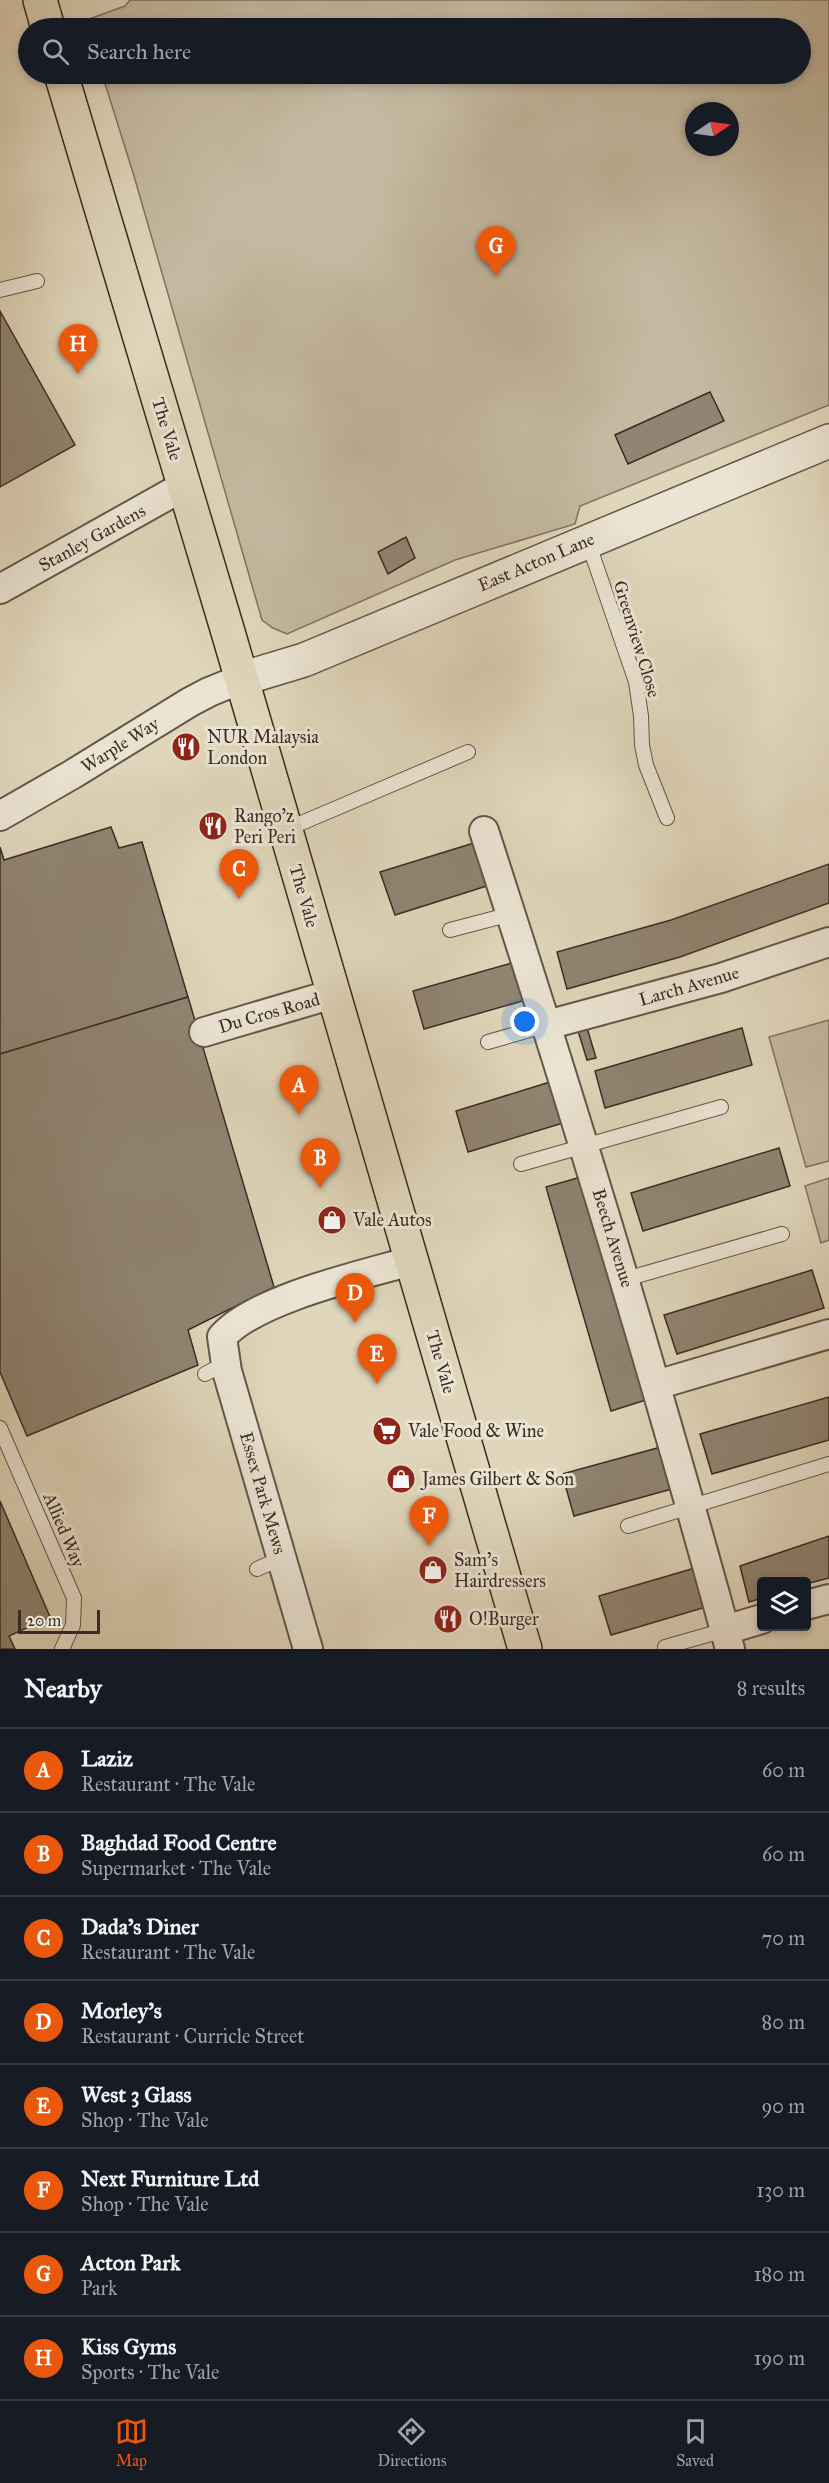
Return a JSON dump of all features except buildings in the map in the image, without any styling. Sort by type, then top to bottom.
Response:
[{"type":"main road","points":[[40,0],[45,18]]},
{"type":"main road","name":"The Vale","points":[[64,84],[525,1649]]},
{"type":"street","name":"East Acton Lane","points":[[241,679],[304,660],[829,441]]},
{"type":"street","name":"Stanley Gardens","points":[[0,589],[184,486]]},
{"type":"street","name":"Warple Way","points":[[0,816],[190,702],[241,679]]},
{"type":"street","name":"Beech Avenue","points":[[484,831],[548,1025],[626,1279],[728,1640]]},
{"type":"street","name":"Larch Avenue","points":[[548,1025],[721,978],[829,942]]},
{"type":"street","name":"Du Cros Road","points":[[204,1032],[333,994]]},
{"type":"street","name":"Essex Park Mews","points":[[308,1649],[270,1564],[217,1358],[232,1325],[260,1310],[301,1294],[411,1261]]},
{"type":"street","points":[[656,1385],[829,1334]]},
{"type":"street","points":[[811,1604],[829,1599]]},
{"type":"street","points":[[728,1640],[757,1622]]},
{"type":"lane","points":[[0,290],[37,281]]},
{"type":"lane","name":"Greenview Close","points":[[587,540],[636,682],[644,755],[667,818]]},
{"type":"lane","points":[[285,830],[468,752]]},
{"type":"lane","points":[[450,930],[511,914]]},
{"type":"lane","points":[[488,1042],[548,1025]]},
{"type":"lane","points":[[521,1164],[721,1107]]},
{"type":"lane","points":[[626,1279],[782,1234]]},
{"type":"lane","name":"Allied Way","points":[[0,1428],[74,1598],[73,1625],[62,1649]]},
{"type":"lane","points":[[628,1526],[829,1464]]},
{"type":"lane","points":[[665,1647],[728,1640]]},
{"type":"shaded area","points":[[130,0],[829,0],[829,405],[580,506],[575,524],[455,560],[287,634],[262,620],[134,176],[105,84],[811,84],[811,18],[92,18],[125,6]]},
{"type":"shaded area","points":[[829,1020],[829,1161],[806,1167],[769,1037]]},
{"type":"shaded area","points":[[829,1178],[829,1240],[821,1243],[805,1186]]},
{"type":"place","name":"Acton Park","points":[[496,276]]},
{"type":"place","name":"Kiss Gyms","points":[[78,374]]},
{"type":"place","name":"NUR Malaysia London","points":[[186,747]]},
{"type":"place","name":"Rango'z Peri Peri","points":[[213,826]]},
{"type":"place","name":"Dada's Diner","points":[[239,899]]},
{"type":"place","name":"Laziz","points":[[299,1115]]},
{"type":"place","name":"Baghdad Food Centre","points":[[320,1188]]},
{"type":"place","name":"Vale Autos","points":[[332,1220]]},
{"type":"place","name":"Morley's","points":[[355,1323]]},
{"type":"place","name":"West 3 Glass","points":[[377,1384]]},
{"type":"place","name":"Vale Food & Wine","points":[[387,1431]]},
{"type":"place","name":"James Gilbert & Son","points":[[401,1479]]},
{"type":"place","name":"Next Furniture Ltd","points":[[429,1546]]},
{"type":"place","name":"Sam's Hairdressers","points":[[433,1570]]},
{"type":"place","name":"O!Burger","points":[[448,1619]]}]
